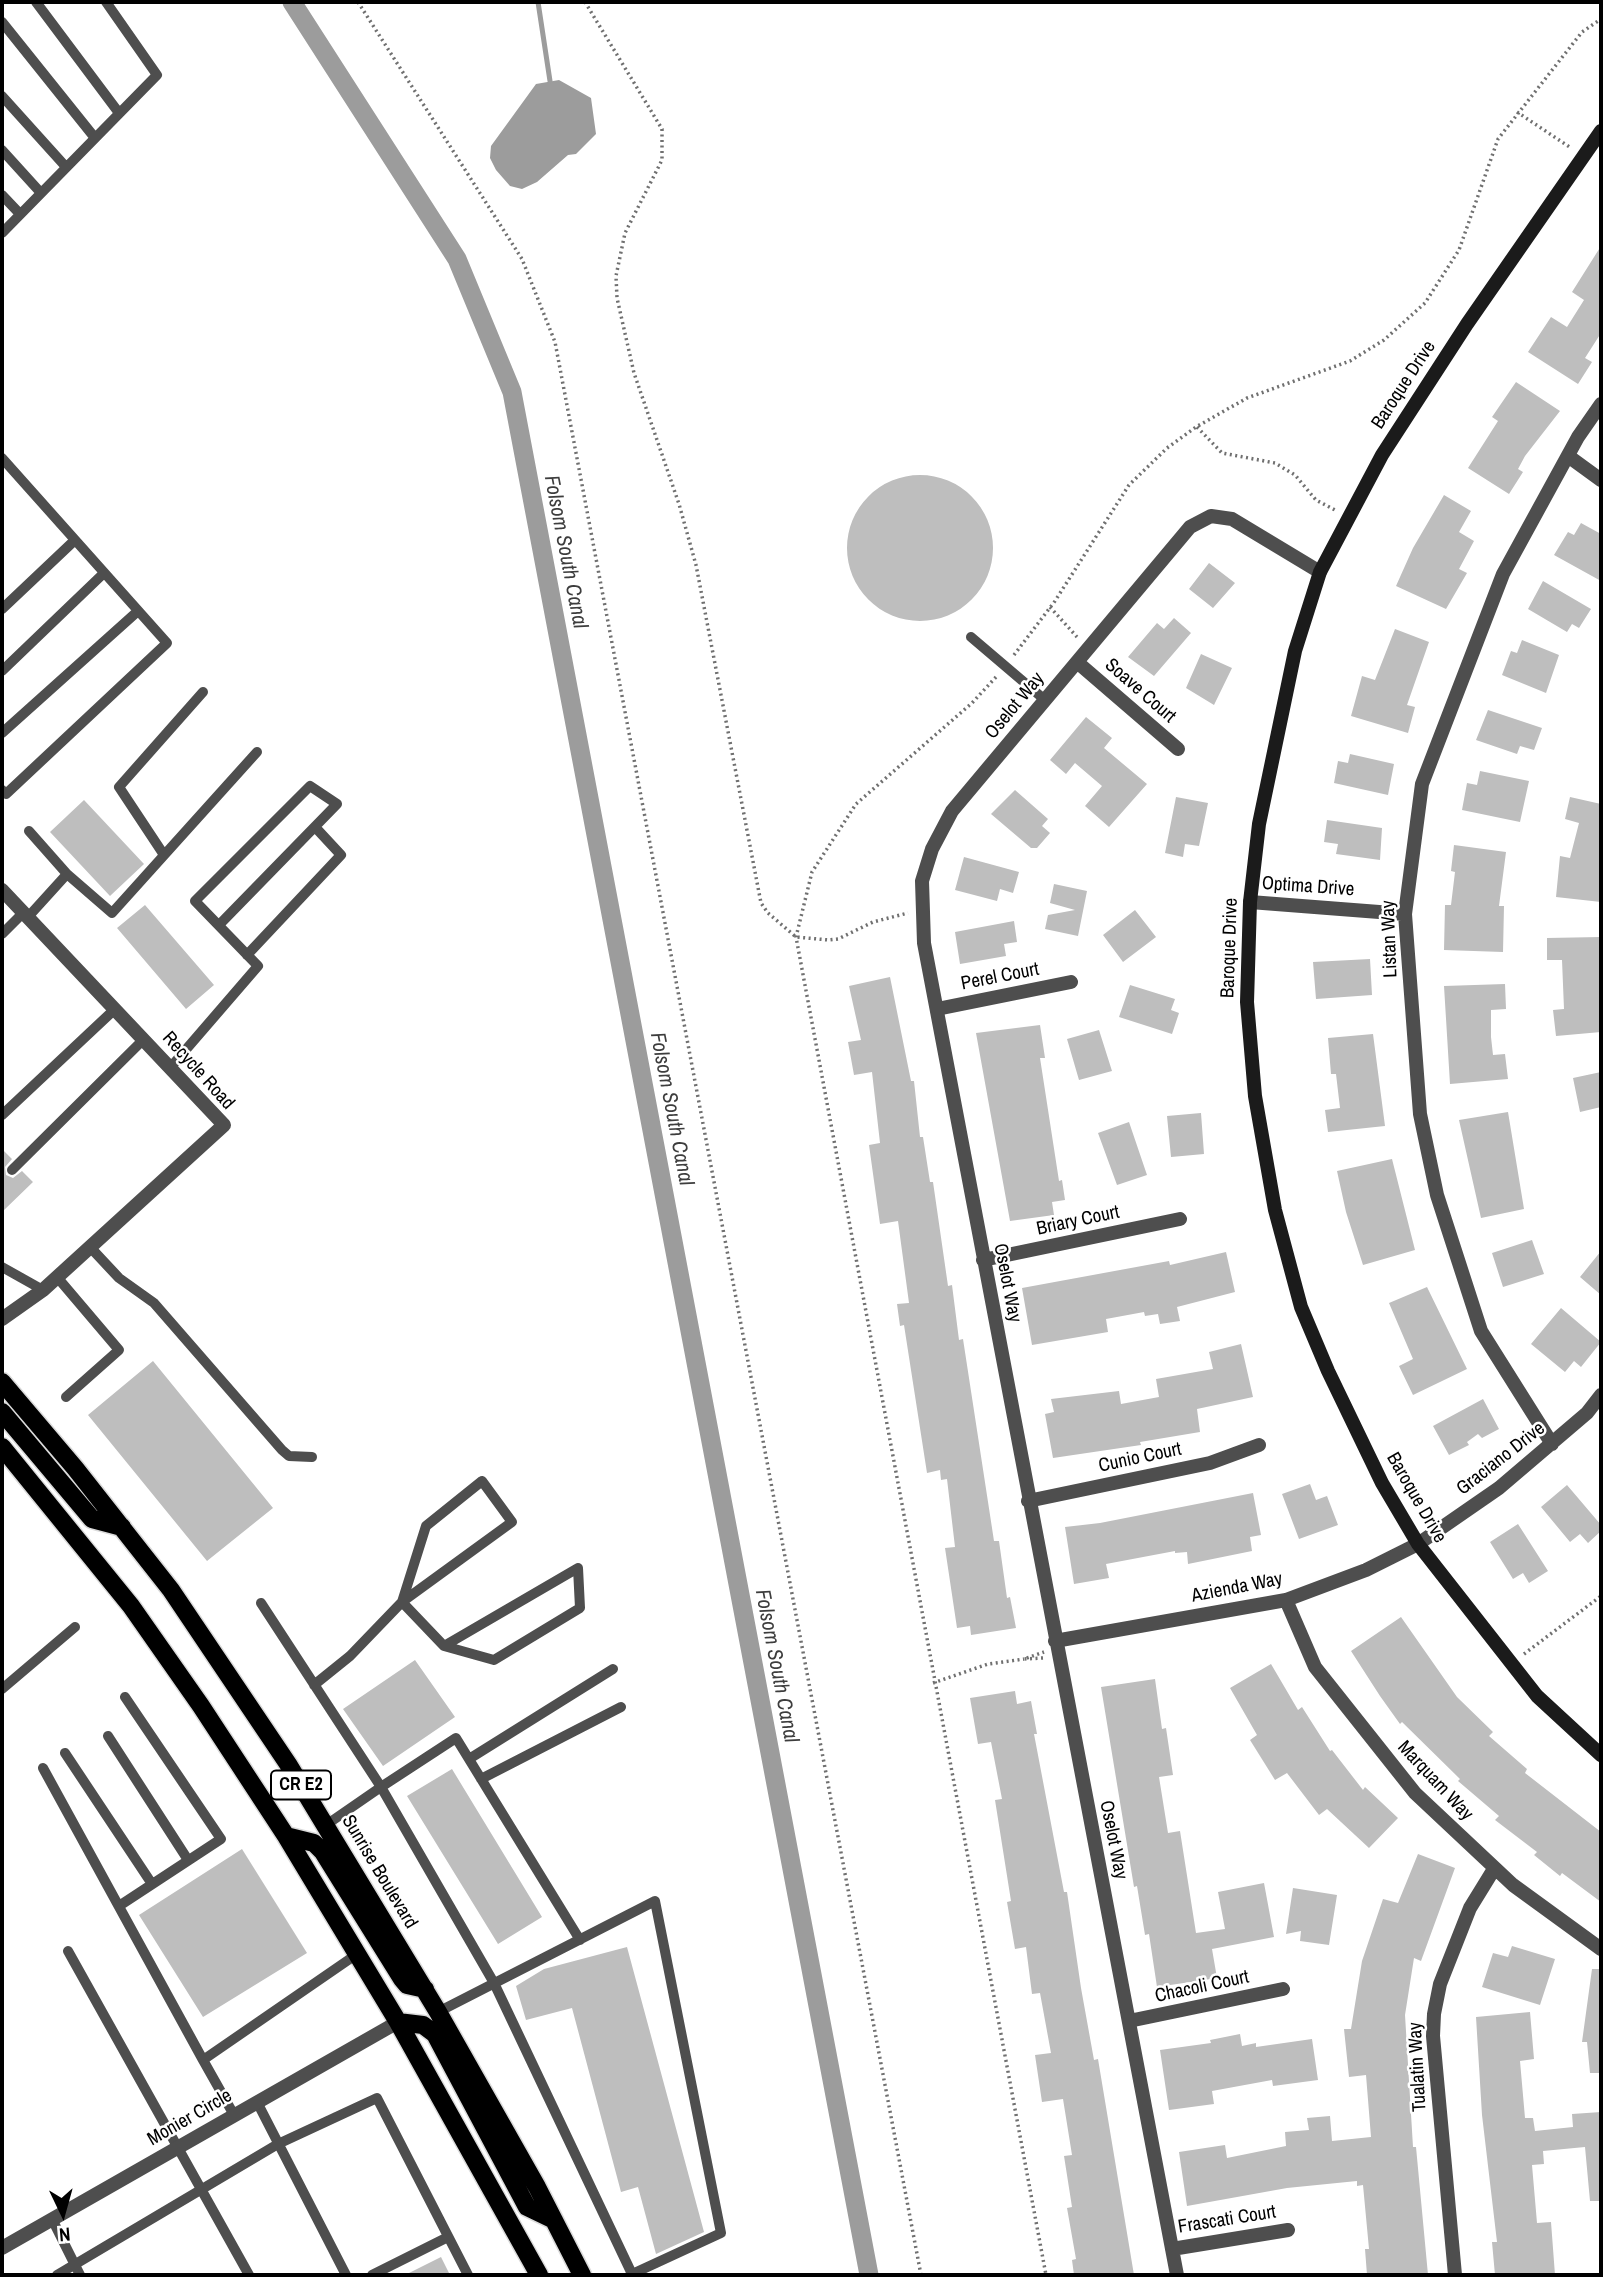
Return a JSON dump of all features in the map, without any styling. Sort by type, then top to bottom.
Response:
[{"type":"main road","name":"Sunrise Boulevard","points":[[2,1382],[171,1590],[326,1825],[425,1989],[582,2275]]},
{"type":"main road","points":[[2,1412],[92,1519],[122,1527]]},
{"type":"main road","name":"CR E2","points":[[2,1447],[131,1606],[201,1706],[286,1836],[398,2022],[539,2275]]},
{"type":"main road","points":[[286,1836],[314,1843],[323,1852],[402,1979],[407,1985],[425,1989]]},
{"type":"main road","points":[[398,2022],[424,2025],[435,2035],[527,2207],[554,2220]]},
{"type":"street","name":"Baroque Drive","points":[[1599,137],[1583,156],[1452,346],[1382,455],[1320,572],[1295,651],[1272,751],[1259,824],[1251,901],[1247,1002],[1255,1097],[1275,1210],[1301,1307],[1382,1483],[1418,1544],[1511,1663],[1538,1696],[1601,1755]]},
{"type":"street","name":"Listan Way","points":[[1552,1444],[1481,1331],[1437,1195],[1420,1114],[1405,914],[1422,784],[1503,574],[1568,456],[1601,404]]},
{"type":"street","points":[[1568,456],[1601,480]]},
{"type":"street","name":"Oselot Way","points":[[1177,2275],[924,943],[922,881],[932,849],[953,811],[1190,527],[1211,516],[1232,519],[1320,572]]},
{"type":"street","name":"Soave Court","points":[[1077,662],[1178,748]]},
{"type":"street","name":"Recycle Road","points":[[2,890],[224,1125],[43,1290],[2,1319]]},
{"type":"street","name":"Optima Drive","points":[[1251,901],[1405,914]]},
{"type":"street","name":"Perel Court","points":[[937,1009],[1071,982]]},
{"type":"street","name":"Briary Court","points":[[983,1260],[1180,1219]]},
{"type":"street","name":"Graciano Drive","points":[[1418,1544],[1499,1488],[1587,1413],[1601,1395]]},
{"type":"street","name":"Cunio Court","points":[[1028,1501],[1210,1463],[1259,1445]]},
{"type":"street","name":"Azienda Way","points":[[1056,1648],[1286,1600],[1325,1587],[1418,1544]]},
{"type":"street","name":"Marquam Way","points":[[1286,1600],[1315,1667],[1415,1793],[1494,1869],[1601,1949]]},
{"type":"street","name":"Tualatin Way","points":[[1455,2275],[1433,2036],[1434,2014],[1440,1984],[1470,1908],[1494,1869]]},
{"type":"street","name":"Chacoli Court","points":[[1129,2021],[1283,1989]]},
{"type":"street","name":"Monier Circle","points":[[2,2248],[398,2022]]},
{"type":"street","name":"Frascati Court","points":[[1172,2249],[1288,2230]]},
{"type":"lane","points":[[36,2],[120,113]]},
{"type":"lane","points":[[2,233],[157,75],[106,2]]},
{"type":"lane","points":[[2,22],[95,138]]},
{"type":"lane","points":[[2,96],[66,167]]},
{"type":"lane","points":[[2,150],[41,193]]},
{"type":"lane","points":[[2,195],[20,214]]},
{"type":"lane","points":[[2,790],[5,794],[167,643],[4,466]]},
{"type":"lane","points":[[2,609],[75,540]]},
{"type":"lane","points":[[2,671],[104,573]]},
{"type":"lane","points":[[2,733],[138,611]]},
{"type":"lane","points":[[971,638],[1045,700]]},
{"type":"lane","points":[[164,855],[119,788],[203,692]]},
{"type":"lane","points":[[29,831],[67,874],[112,913],[257,752]]},
{"type":"lane","points":[[170,1068],[258,966],[195,901],[310,786],[337,804],[219,925]]},
{"type":"lane","points":[[247,955],[341,855],[315,827]]},
{"type":"lane","points":[[2,934],[67,874]]},
{"type":"lane","points":[[2,1115],[115,1009]]},
{"type":"lane","points":[[12,1170],[143,1040]]},
{"type":"lane","points":[[90,1247],[119,1278],[155,1303],[282,1450],[289,1455],[312,1457]]},
{"type":"lane","points":[[2,1267],[43,1290]]},
{"type":"lane","points":[[57,1277],[119,1350],[66,1397]]},
{"type":"lane","points":[[314,1685],[350,1656],[402,1602],[512,1522],[482,1481],[426,1526],[402,1602]]},
{"type":"lane","points":[[402,1602],[444,1646],[494,1660],[580,1608],[578,1568],[444,1646]]},
{"type":"lane","points":[[261,1603],[381,1787],[494,1983],[631,2275],[721,2233],[655,1901],[580,1940],[494,1983],[438,2012]]},
{"type":"lane","points":[[2,1689],[75,1627]]},
{"type":"lane","points":[[469,1759],[613,1669]]},
{"type":"lane","points":[[118,1906],[221,1839],[125,1698]]},
{"type":"lane","points":[[481,1779],[621,1707]]},
{"type":"lane","points":[[108,1736],[188,1860]]},
{"type":"lane","points":[[326,1825],[456,1738],[580,1940]]},
{"type":"lane","points":[[65,1753],[152,1884]]},
{"type":"lane","points":[[43,1768],[234,2115]]},
{"type":"lane","points":[[68,1951],[249,2275]]},
{"type":"lane","points":[[203,2060],[357,1954]]},
{"type":"lane","points":[[57,2275],[78,2270],[199,2189],[278,2144],[377,2098],[468,2275]]},
{"type":"lane","points":[[257,2102],[346,2275]]},
{"type":"lane","points":[[52,2219],[78,2270]]},
{"type":"lane","points":[[372,2275],[448,2237]]},
{"type":"path","points":[[358,2],[522,259],[555,342],[572,418],[921,2275]]},
{"type":"path","points":[[585,2],[662,129],[662,160],[625,233],[619,257],[616,276],[619,312],[634,373],[679,504],[696,565],[750,859],[761,902],[768,913],[796,937],[838,939],[873,922],[922,909]]},
{"type":"path","points":[[1046,2275],[933,1683],[796,937],[812,872],[856,804],[972,703],[1006,667],[1050,607],[1129,485],[1196,427],[1247,398],[1350,361],[1384,341],[1425,303],[1460,250],[1498,139],[1582,32],[1601,19]]},
{"type":"path","points":[[1517,112],[1583,156]]},
{"type":"path","points":[[1196,427],[1223,453],[1275,463],[1295,475],[1316,500],[1349,518]]},
{"type":"path","points":[[1050,607],[1088,648]]},
{"type":"path","points":[[1511,1663],[1601,1596]]},
{"type":"path","points":[[933,1683],[988,1664],[1031,1660],[1056,1648]]},
{"type":"shaded area","points":[[559,80],[591,98],[596,134],[576,154],[568,155],[537,182],[522,189],[510,186],[490,158],[491,146],[536,84]]},
{"type":"building","points":[[1601,246],[1601,333],[1585,358],[1592,362],[1578,384],[1528,352],[1551,317],[1567,327],[1584,300],[1572,292]]},
{"type":"building","points":[[1516,382],[1560,411],[1525,456],[1518,469],[1523,472],[1509,494],[1468,468],[1498,421],[1492,417]]},
{"type":"building","points":[[920,475],[948,480],[972,496],[988,520],[993,548],[988,576],[972,600],[948,616],[920,621],[892,616],[868,600],[852,576],[847,548],[852,520],[868,496],[892,480]]},
{"type":"building","points":[[1444,495],[1471,511],[1459,532],[1474,541],[1459,569],[1467,573],[1446,609],[1396,586],[1413,548]]},
{"type":"building","points":[[1581,523],[1601,534],[1601,581],[1554,555],[1568,532],[1574,535]]},
{"type":"building","points":[[1209,563],[1235,583],[1213,608],[1189,589]]},
{"type":"building","points":[[1543,581],[1591,609],[1579,628],[1572,624],[1567,632],[1528,609]]},
{"type":"building","points":[[1174,618],[1191,633],[1154,676],[1128,657],[1157,623],[1164,629]]},
{"type":"building","points":[[1395,629],[1429,642],[1407,705],[1415,707],[1408,733],[1351,716],[1362,676],[1375,680]]},
{"type":"building","points":[[1522,640],[1559,655],[1546,693],[1502,675],[1511,651],[1517,653]]},
{"type":"building","points":[[1201,654],[1232,668],[1214,705],[1186,688]]},
{"type":"building","points":[[1488,710],[1542,728],[1534,750],[1520,746],[1517,754],[1476,740]]},
{"type":"building","points":[[1086,717],[1112,738],[1104,748],[1147,784],[1109,827],[1085,806],[1102,786],[1075,763],[1066,774],[1050,760]]},
{"type":"building","points":[[1350,754],[1394,764],[1388,795],[1334,783],[1338,761],[1348,763]]},
{"type":"building","points":[[1480,771],[1529,781],[1520,822],[1462,810],[1467,783],[1477,785]]},
{"type":"building","points":[[1015,790],[1048,819],[1042,826],[1050,833],[1037,848],[1031,848],[991,814]]},
{"type":"building","points":[[1176,797],[1208,803],[1199,846],[1185,844],[1183,857],[1165,853]]},
{"type":"building","points":[[1570,797],[1601,804],[1601,902],[1556,897],[1560,856],[1570,858],[1579,823],[1565,819]]},
{"type":"building","points":[[84,800],[144,864],[110,896],[50,832]]},
{"type":"building","points":[[1327,820],[1382,828],[1380,860],[1336,854],[1338,844],[1324,842]]},
{"type":"building","points":[[1454,845],[1506,852],[1499,906],[1504,906],[1503,952],[1444,950],[1445,905],[1451,905],[1455,872],[1451,871]]},
{"type":"building","points":[[964,857],[1019,872],[1013,893],[1000,889],[997,901],[955,890]]},
{"type":"building","points":[[1054,884],[1087,891],[1078,936],[1045,929],[1048,915],[1075,910],[1050,903]]},
{"type":"building","points":[[145,905],[214,985],[186,1009],[117,928]]},
{"type":"building","points":[[1135,910],[1156,937],[1123,962],[1103,935]]},
{"type":"building","points":[[1014,921],[1017,942],[1004,944],[1006,956],[960,964],[955,932]]},
{"type":"building","points":[[1601,937],[1601,1032],[1556,1036],[1553,1010],[1564,1009],[1562,960],[1547,960],[1547,938]]},
{"type":"building","points":[[1370,959],[1372,995],[1316,999],[1313,962]]},
{"type":"building","points":[[890,977],[911,1081],[914,1081],[920,1137],[923,1137],[930,1182],[933,1182],[948,1286],[952,1285],[959,1340],[963,1339],[994,1541],[999,1541],[1007,1598],[1010,1597],[1016,1628],[971,1635],[970,1626],[957,1628],[945,1548],[955,1547],[947,1479],[941,1480],[940,1470],[927,1473],[904,1325],[900,1326],[897,1304],[909,1303],[898,1221],[880,1224],[869,1145],[880,1143],[872,1072],[854,1075],[848,1042],[861,1040],[849,986]]},
{"type":"building","points":[[1505,984],[1506,1009],[1491,1010],[1491,1037],[1493,1055],[1505,1054],[1508,1079],[1450,1084],[1444,986]]},
{"type":"building","points":[[1130,985],[1175,999],[1171,1010],[1179,1013],[1172,1034],[1119,1017]]},
{"type":"building","points":[[1040,1025],[1045,1058],[1040,1058],[1059,1181],[1062,1180],[1065,1200],[1052,1202],[1054,1215],[1010,1221],[976,1033]]},
{"type":"building","points":[[1099,1030],[1112,1071],[1079,1080],[1067,1039]]},
{"type":"building","points":[[1373,1034],[1385,1126],[1328,1132],[1325,1110],[1340,1108],[1336,1074],[1331,1074],[1328,1038]]},
{"type":"building","points":[[1601,1072],[1601,1107],[1580,1112],[1573,1078]]},
{"type":"building","points":[[1508,1112],[1524,1209],[1481,1218],[1459,1120]]},
{"type":"building","points":[[1201,1113],[1204,1154],[1171,1157],[1167,1116]]},
{"type":"building","points":[[1129,1122],[1147,1175],[1117,1185],[1098,1133]]},
{"type":"building","points":[[2,1149],[12,1159],[5,1167],[6,1175],[13,1178],[22,1171],[33,1182],[2,1212]]},
{"type":"building","points":[[1392,1159],[1415,1250],[1363,1265],[1346,1212],[1337,1171]]},
{"type":"building","points":[[1532,1240],[1544,1274],[1503,1287],[1492,1253]]},
{"type":"building","points":[[1601,1251],[1601,1295],[1580,1277]]},
{"type":"building","points":[[1226,1252],[1235,1292],[1177,1307],[1180,1321],[1160,1324],[1158,1314],[1145,1316],[1144,1312],[1106,1319],[1108,1332],[1032,1345],[1022,1288],[1169,1261],[1170,1265]]},
{"type":"building","points":[[1427,1287],[1467,1369],[1413,1395],[1399,1366],[1413,1359],[1389,1303]]},
{"type":"building","points":[[1561,1308],[1601,1342],[1581,1367],[1574,1361],[1565,1372],[1531,1344]]},
{"type":"building","points":[[1241,1344],[1253,1397],[1197,1409],[1200,1432],[1140,1442],[1141,1445],[1053,1458],[1045,1414],[1054,1412],[1051,1399],[1119,1391],[1121,1404],[1159,1397],[1156,1379],[1213,1369],[1209,1352]]},
{"type":"building","points":[[153,1361],[273,1508],[207,1561],[88,1415]]},
{"type":"building","points":[[1483,1399],[1499,1429],[1482,1438],[1478,1434],[1467,1442],[1469,1445],[1449,1455],[1433,1426]]},
{"type":"building","points":[[1310,1484],[1316,1500],[1327,1496],[1338,1525],[1299,1539],[1282,1494]]},
{"type":"building","points":[[1567,1485],[1601,1525],[1601,1531],[1588,1543],[1580,1534],[1570,1542],[1541,1507]]},
{"type":"building","points":[[1253,1493],[1261,1535],[1250,1537],[1252,1551],[1188,1564],[1187,1552],[1175,1551],[1106,1564],[1109,1578],[1074,1584],[1065,1527],[1100,1523]]},
{"type":"building","points":[[1518,1524],[1548,1571],[1529,1583],[1523,1573],[1513,1579],[1490,1542]]},
{"type":"building","points":[[1401,1617],[1457,1697],[1493,1732],[1489,1736],[1527,1769],[1525,1773],[1601,1832],[1601,1902],[1562,1873],[1560,1876],[1534,1855],[1537,1852],[1495,1820],[1499,1816],[1458,1781],[1460,1779],[1402,1722],[1400,1724],[1380,1696],[1351,1651]]},
{"type":"building","points":[[415,1660],[455,1717],[383,1766],[343,1709]]},
{"type":"building","points":[[1271,1664],[1298,1710],[1302,1707],[1330,1751],[1332,1750],[1363,1790],[1365,1787],[1398,1818],[1369,1848],[1327,1809],[1319,1815],[1287,1773],[1275,1780],[1250,1740],[1257,1735],[1230,1688]]},
{"type":"building","points":[[1155,1679],[1162,1729],[1166,1728],[1173,1775],[1159,1777],[1168,1833],[1180,1831],[1196,1933],[1225,1929],[1218,1892],[1264,1883],[1274,1937],[1212,1949],[1217,1978],[1157,1987],[1149,1934],[1145,1935],[1137,1886],[1134,1887],[1101,1687]]},
{"type":"building","points":[[1015,1691],[1017,1704],[1031,1701],[1037,1734],[1034,1734],[1064,1892],[1067,1892],[1094,2060],[1098,2059],[1134,2275],[1074,2275],[1072,2260],[1076,2259],[1067,2208],[1072,2207],[1064,2156],[1072,2155],[1063,2099],[1042,2102],[1035,2055],[1051,2053],[1040,1993],[1032,1994],[1026,1947],[1015,1949],[1007,1902],[1011,1901],[995,1800],[1002,1799],[991,1742],[978,1744],[970,1698]]},
{"type":"building","points":[[452,1769],[542,1917],[498,1944],[407,1796]]},
{"type":"building","points":[[242,1849],[307,1953],[203,2017],[139,1915]]},
{"type":"building","points":[[1418,1854],[1455,1868],[1421,1961],[1414,1958],[1405,2015],[1413,2147],[1416,2147],[1428,2275],[1367,2275],[1365,2249],[1369,2249],[1363,2185],[1357,2186],[1357,2181],[1287,2188],[1187,2206],[1179,2152],[1225,2145],[1227,2158],[1286,2146],[1285,2132],[1309,2130],[1307,2118],[1330,2116],[1332,2141],[1371,2137],[1366,2075],[1349,2077],[1344,2029],[1351,2029],[1362,1961],[1383,1899],[1398,1903]]},
{"type":"building","points":[[1293,1888],[1337,1895],[1329,1945],[1300,1941],[1301,1931],[1286,1934]]},
{"type":"building","points":[[1512,1946],[1555,1959],[1540,2005],[1482,1987],[1493,1953],[1508,1957]]},
{"type":"building","points":[[627,1947],[704,2232],[656,2254],[638,2187],[621,2192],[572,2008],[526,2020],[516,1986],[544,1969]]},
{"type":"building","points":[[1592,1969],[1601,1969],[1601,2073],[1590,2073],[1587,2042],[1582,2042]]},
{"type":"building","points":[[1530,2012],[1534,2059],[1520,2061],[1525,2118],[1533,2118],[1535,2131],[1573,2127],[1572,2114],[1601,2112],[1601,2201],[1590,2201],[1585,2147],[1543,2151],[1544,2164],[1532,2165],[1537,2223],[1551,2222],[1555,2275],[1495,2275],[1492,2242],[1497,2242],[1482,2115],[1476,2017]]},
{"type":"building","points":[[1240,2034],[1242,2046],[1256,2043],[1256,2047],[1312,2039],[1318,2080],[1273,2086],[1272,2080],[1212,2091],[1214,2104],[1169,2110],[1160,2050],[1211,2043],[1210,2040]]},
{"type":"building","points":[[441,2257],[450,2275],[405,2275]]},
{"type":"waterway","name":"Folsom South Canal","points":[[292,2],[457,259],[512,392],[869,2275]]},
{"type":"waterway","points":[[538,2],[550,81]]}]
